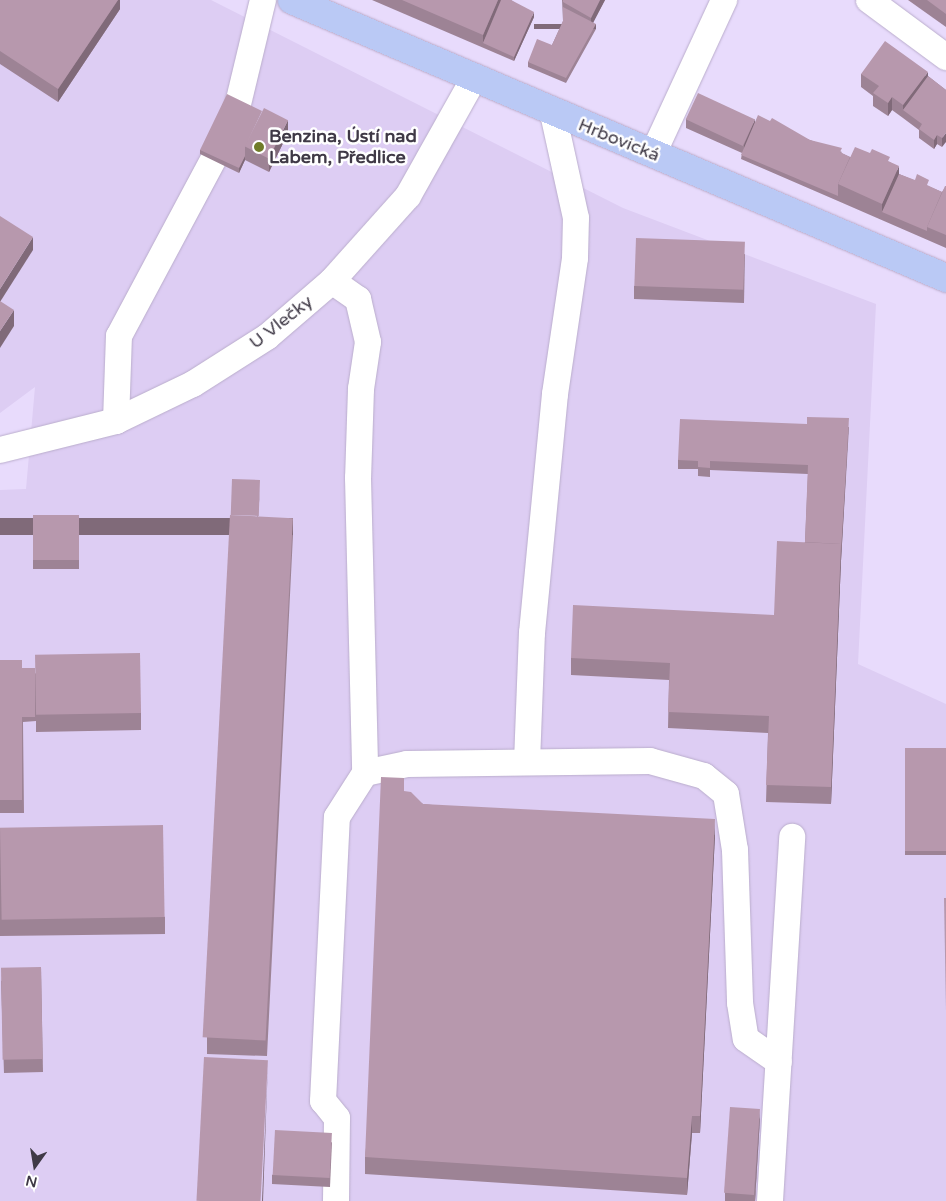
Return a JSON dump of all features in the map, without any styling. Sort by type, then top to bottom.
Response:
[{"type":"main road","name":"Hrbovická","points":[[292,0],[473,80],[946,278]]},
{"type":"street","points":[[238,104],[263,0]]},
{"type":"street","points":[[653,154],[724,0]]},
{"type":"street","points":[[869,0],[946,57]]},
{"type":"street","name":"U Vlečky","points":[[0,450],[116,421],[193,384],[267,337],[332,281],[408,196],[473,80]]},
{"type":"street","points":[[527,762],[534,614],[555,394],[575,258],[576,218],[553,113]]},
{"type":"street","points":[[116,421],[119,336],[213,160]]},
{"type":"street","points":[[332,281],[358,299],[368,342],[360,389],[358,478],[365,774],[337,817],[324,1101],[338,1118],[336,1201]]},
{"type":"street","points":[[365,774],[407,764],[650,761],[704,776],[726,794],[735,850],[740,1003],[746,1039],[779,1062]]},
{"type":"street","points":[[770,1201],[792,838]]},
{"type":"shaded area","points":[[0,0],[211,0],[623,208],[876,304],[858,664],[946,704],[946,1201],[0,1201],[0,490],[26,489],[35,387],[0,413]]},
{"type":"building","points":[[0,0],[118,0],[58,89],[0,51]]},
{"type":"building","points":[[402,0],[498,0],[483,35]]},
{"type":"building","points":[[501,0],[511,0],[534,12],[514,57],[483,43]]},
{"type":"building","points":[[563,0],[600,0],[591,18],[563,2]]},
{"type":"building","points":[[927,0],[946,0],[946,14]]},
{"type":"building","points":[[563,7],[596,24],[566,78],[528,62],[537,39],[552,45],[563,21]]},
{"type":"building","points":[[885,41],[928,72],[903,105],[892,97],[888,103],[873,93],[879,86],[861,74]]},
{"type":"building","points":[[928,76],[946,90],[946,133],[942,138],[937,135],[934,140],[919,129],[922,124],[903,110]]},
{"type":"building","points":[[698,93],[755,120],[743,146],[686,119]]},
{"type":"building","points":[[227,94],[262,111],[245,147],[245,156],[239,168],[200,150]]},
{"type":"building","points":[[264,108],[288,120],[269,159],[244,146]]},
{"type":"building","points":[[758,115],[770,121],[772,118],[810,140],[842,148],[840,152],[850,157],[838,184],[838,196],[741,155]]},
{"type":"building","points":[[855,147],[870,153],[872,149],[890,157],[888,161],[899,166],[882,204],[838,184]]},
{"type":"building","points":[[899,174],[915,180],[917,174],[929,180],[927,185],[942,192],[927,231],[882,212]]},
{"type":"building","points":[[946,186],[946,235],[927,227]]},
{"type":"building","points":[[0,216],[33,237],[0,289]]},
{"type":"building","points":[[636,238],[745,242],[743,290],[634,286]]},
{"type":"building","points":[[0,301],[14,310],[0,331]]},
{"type":"building","points":[[807,417],[849,418],[841,552],[841,544],[805,542],[808,465],[710,461],[710,468],[698,467],[698,461],[678,460],[680,419],[807,424]]},
{"type":"building","points":[[232,479],[260,480],[259,516],[231,515]]},
{"type":"building","points":[[33,515],[79,515],[79,560],[33,560]]},
{"type":"building","points":[[230,515],[293,518],[266,1041],[203,1037]]},
{"type":"building","points":[[777,541],[841,544],[831,787],[766,785],[769,716],[668,712],[670,663],[571,658],[573,605],[774,615]]},
{"type":"building","points":[[140,653],[141,713],[36,715],[35,655]]},
{"type":"building","points":[[0,660],[22,660],[22,800],[0,800]]},
{"type":"building","points":[[22,668],[35,668],[35,717],[22,717]]},
{"type":"building","points":[[905,748],[946,748],[946,851],[905,851]]},
{"type":"building","points":[[381,777],[404,778],[404,791],[411,792],[423,804],[715,819],[700,1116],[692,1116],[687,1178],[365,1157]]},
{"type":"building","points":[[163,825],[165,917],[2,920],[0,828]]},
{"type":"building","points":[[944,898],[946,898],[946,1011]]},
{"type":"building","points":[[41,967],[43,1059],[3,1060],[1,968]]},
{"type":"building","points":[[204,1057],[268,1060],[261,1201],[196,1201]]},
{"type":"building","points":[[730,1107],[760,1109],[754,1195],[724,1193]]},
{"type":"building","points":[[275,1130],[332,1133],[330,1178],[273,1175]]},
{"type":"place","name":"Benzina, Ústí nad Labem, Předlice","points":[[259,147]]}]
